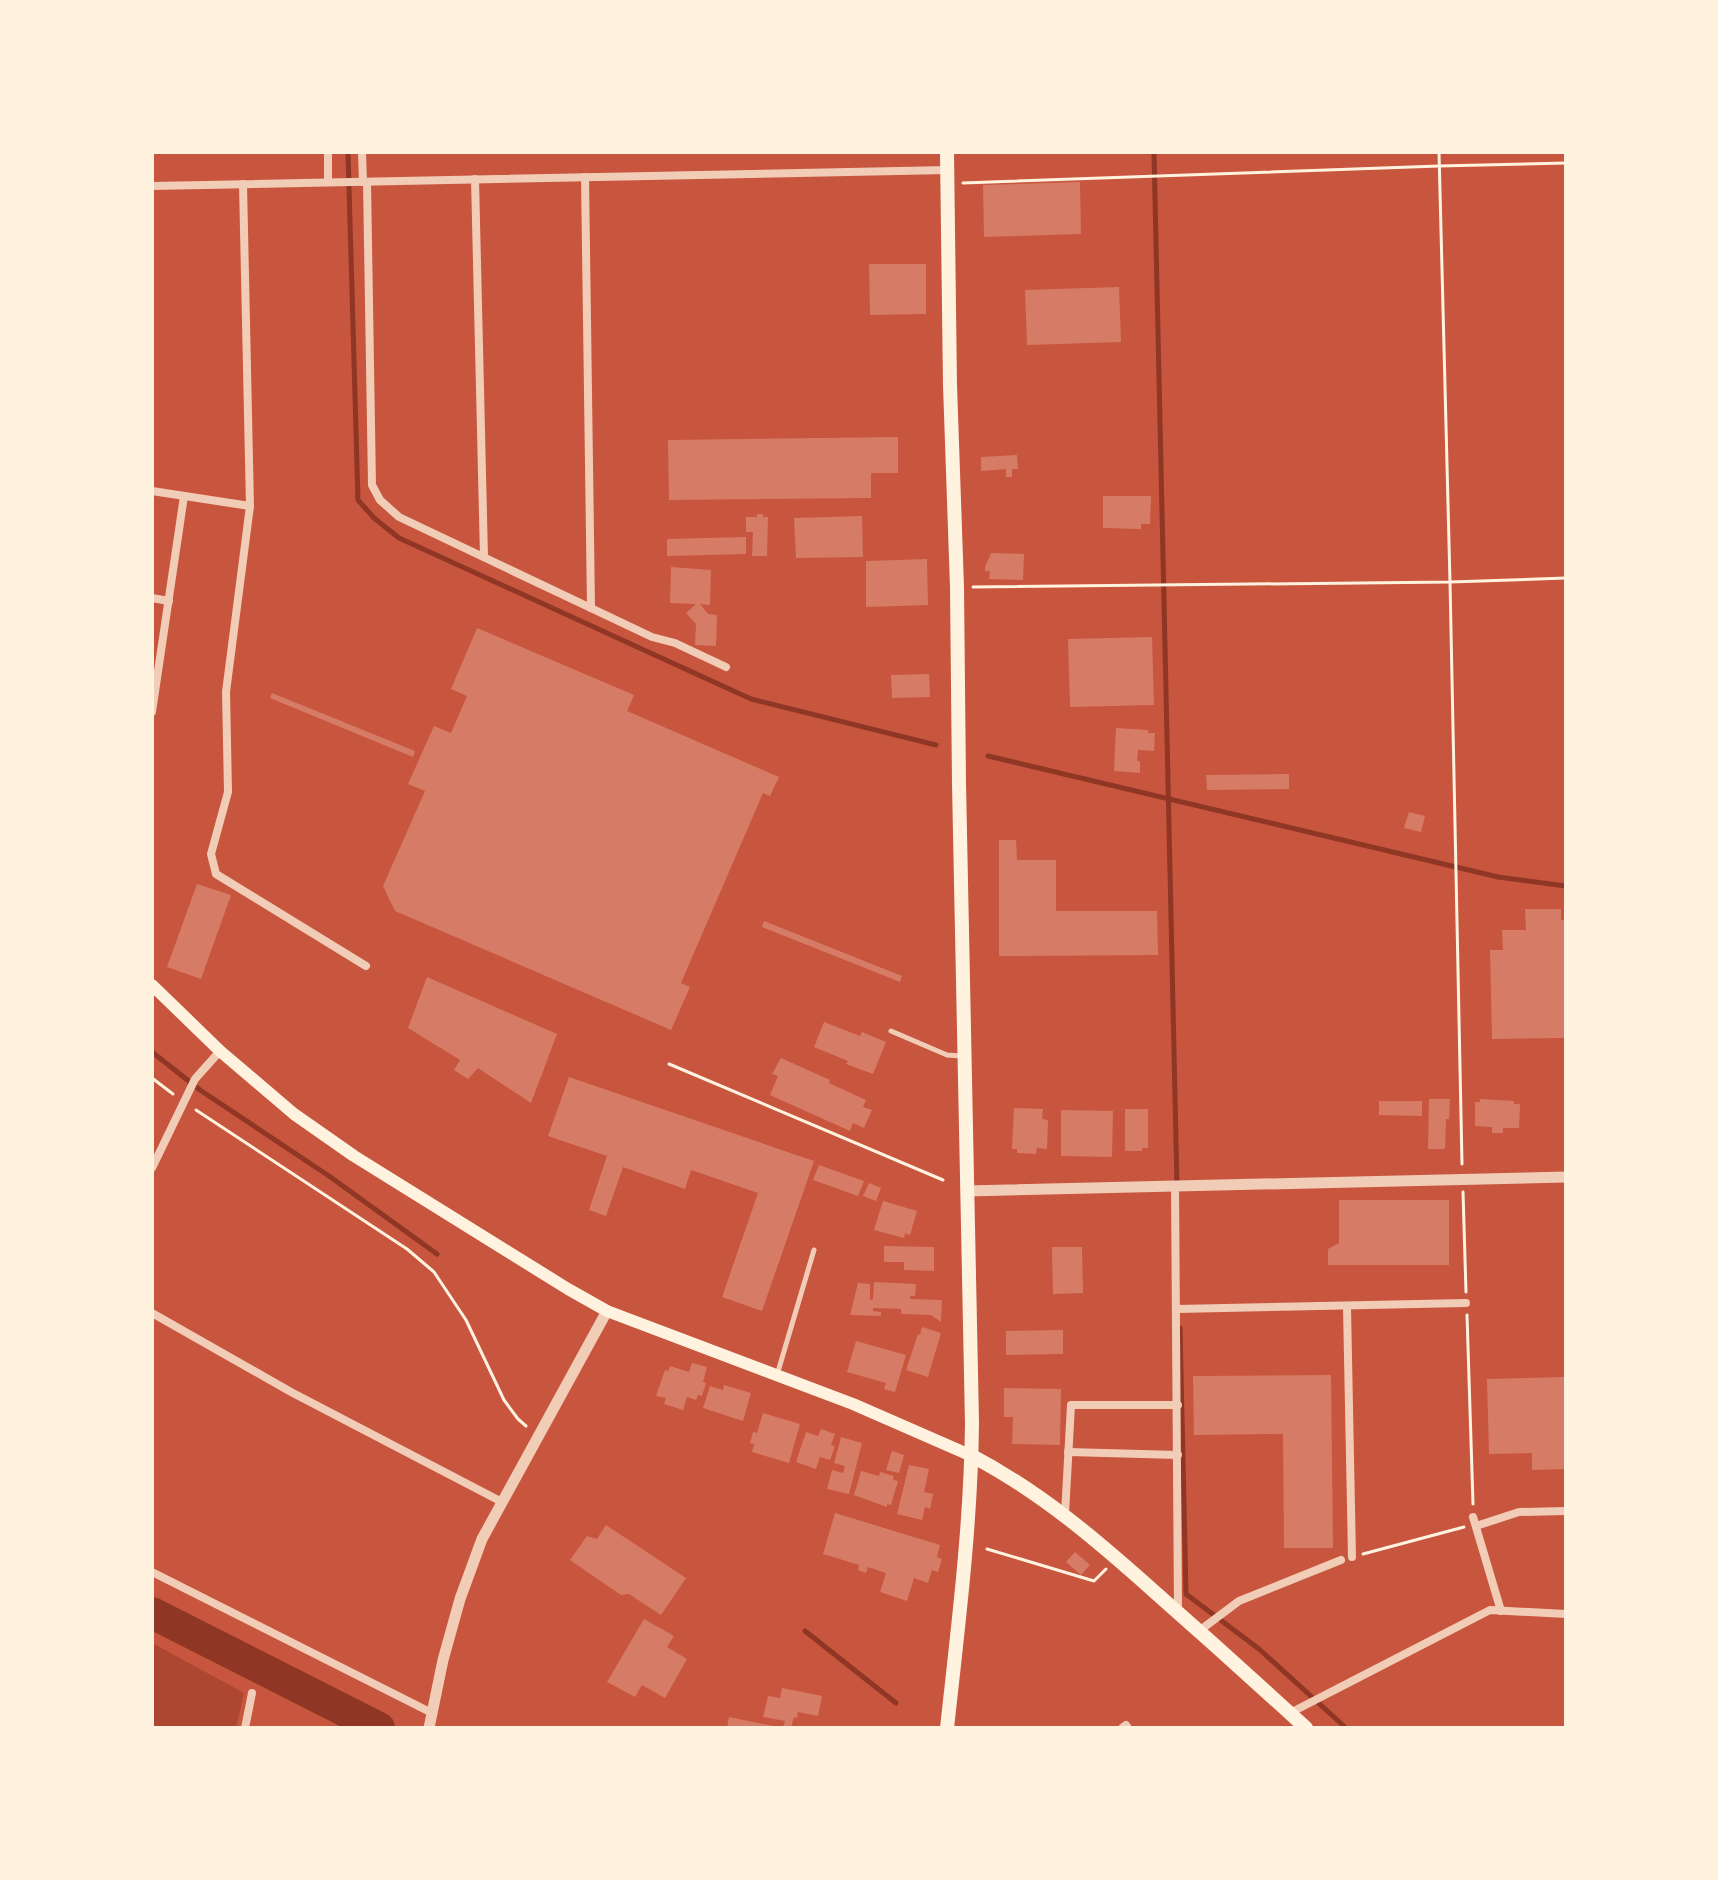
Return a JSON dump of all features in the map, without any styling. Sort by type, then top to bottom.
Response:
[{"type":"main road","points":[[947,152],[972,1456],[947,1728]]},
{"type":"main road","points":[[152,985],[220,1051],[289,1110],[354,1156],[568,1289],[607,1311],[853,1404],[972,1456],[1014,1479],[1065,1514],[1117,1558],[1306,1728]]},
{"type":"street","points":[[328,152],[328,182]]},
{"type":"street","points":[[362,152],[372,485],[380,500],[399,517],[652,637],[675,643],[726,667]]},
{"type":"street","points":[[585,177],[591,608]]},
{"type":"street","points":[[152,186],[585,177],[948,177]]},
{"type":"street","points":[[475,179],[484,557]]},
{"type":"street","points":[[243,184],[250,506],[226,692],[228,792],[211,854],[216,874],[366,966]]},
{"type":"street","points":[[152,491],[250,506]]},
{"type":"street","points":[[152,712],[184,496]]},
{"type":"street","points":[[152,598],[169,601]]},
{"type":"street","points":[[152,1168],[195,1079],[220,1051]]},
{"type":"street","points":[[967,1191],[1566,1177]]},
{"type":"street","points":[[1175,1185],[1178,1612]]},
{"type":"street","points":[[1177,1309],[1466,1303]]},
{"type":"street","points":[[1347,1307],[1352,1557]]},
{"type":"street","points":[[429,1728],[460,1599],[482,1539],[607,1311]]},
{"type":"street","points":[[152,1313],[291,1392],[502,1502]]},
{"type":"street","points":[[1065,1514],[1071,1405],[1178,1405]]},
{"type":"street","points":[[1068,1452],[1178,1455]]},
{"type":"street","points":[[1501,1611],[1475,1521],[1519,1512],[1566,1511]]},
{"type":"street","points":[[1199,1631],[1239,1601],[1341,1560]]},
{"type":"street","points":[[152,1572],[432,1713]]},
{"type":"street","points":[[1290,1713],[1490,1610],[1566,1614]]},
{"type":"street","points":[[245,1728],[252,1693]]},
{"type":"lane","points":[[891,1031],[947,1055],[964,1057]]},
{"type":"lane","points":[[777,1375],[814,1250]]},
{"type":"path","points":[[1352,1557],[1463,1528],[1475,1521],[1462,1179],[1439,152]]},
{"type":"path","points":[[948,177],[1566,163]]},
{"type":"path","points":[[957,587],[1566,578]]},
{"type":"path","points":[[669,1064],[943,1180]]},
{"type":"path","points":[[152,1078],[407,1249],[434,1272],[466,1320],[504,1400],[518,1419],[539,1436]]},
{"type":"path","points":[[987,1549],[1094,1581],[1117,1558]]},
{"type":"shaded area","points":[[152,1643],[244,1693],[236,1728],[152,1728]]},
{"type":"building","points":[[1080,182],[1081,234],[984,237],[983,185]]},
{"type":"building","points":[[869,264],[926,264],[926,314],[870,315]]},
{"type":"building","points":[[1119,287],[1121,342],[1027,345],[1025,290]]},
{"type":"building","points":[[898,437],[898,473],[871,473],[871,498],[669,500],[668,440]]},
{"type":"building","points":[[1017,455],[1018,469],[1012,469],[1012,477],[1006,477],[1006,469],[981,471],[981,457]]},
{"type":"building","points":[[1103,496],[1151,496],[1150,524],[1141,524],[1141,529],[1103,528]]},
{"type":"building","points":[[757,514],[768,517],[767,556],[752,556],[753,532],[746,532],[746,517],[757,517]]},
{"type":"building","points":[[862,516],[863,557],[796,558],[794,518]]},
{"type":"building","points":[[746,537],[746,554],[667,556],[667,539]]},
{"type":"building","points":[[991,553],[1024,554],[1023,580],[989,579],[990,571],[985,571],[985,567]]},
{"type":"building","points":[[927,559],[928,605],[866,607],[866,561]]},
{"type":"building","points":[[671,567],[711,570],[710,605],[700,604],[708,614],[717,615],[716,646],[695,645],[696,624],[686,613],[696,604],[670,603]]},
{"type":"building","points":[[477,628],[634,695],[627,711],[779,777],[770,796],[763,793],[681,983],[690,987],[671,1030],[395,911],[383,886],[425,791],[408,784],[434,726],[451,733],[467,696],[451,689]]},
{"type":"building","points":[[1152,637],[1154,705],[1070,707],[1068,639]]},
{"type":"building","points":[[929,674],[930,697],[892,698],[891,675]]},
{"type":"building","points":[[272,693],[415,751],[413,757],[270,698]]},
{"type":"building","points":[[1116,728],[1155,733],[1154,751],[1138,750],[1140,773],[1114,771]]},
{"type":"building","points":[[1289,774],[1289,789],[1207,790],[1206,775]]},
{"type":"building","points":[[1409,812],[1425,816],[1421,832],[1404,828]]},
{"type":"building","points":[[999,840],[1016,840],[1017,860],[1056,860],[1056,911],[1157,911],[1158,955],[999,956]]},
{"type":"building","points":[[197,884],[231,895],[201,979],[167,967]]},
{"type":"building","points":[[1525,909],[1561,909],[1561,920],[1566,920],[1566,1038],[1492,1039],[1490,950],[1503,950],[1502,930],[1526,930]]},
{"type":"building","points":[[764,921],[902,976],[900,982],[762,927]]},
{"type":"building","points":[[427,977],[557,1034],[531,1103],[478,1068],[468,1079],[454,1070],[460,1060],[408,1028]]},
{"type":"building","points":[[824,1022],[886,1042],[873,1074],[814,1047]]},
{"type":"building","points":[[781,1058],[866,1100],[863,1107],[872,1110],[864,1128],[853,1123],[850,1131],[770,1095],[778,1076],[772,1074]]},
{"type":"building","points":[[569,1077],[814,1161],[762,1311],[722,1297],[758,1193],[691,1170],[685,1189],[623,1167],[606,1216],[589,1210],[607,1156],[548,1136]]},
{"type":"building","points":[[1429,1099],[1450,1099],[1445,1149],[1428,1149]]},
{"type":"building","points":[[1480,1099],[1520,1104],[1519,1128],[1503,1128],[1503,1133],[1492,1133],[1492,1127],[1475,1126],[1475,1102],[1480,1102]]},
{"type":"building","points":[[1379,1101],[1422,1101],[1422,1116],[1379,1115]]},
{"type":"building","points":[[1014,1108],[1043,1109],[1042,1119],[1048,1120],[1047,1149],[1037,1148],[1036,1154],[1017,1153],[1017,1149],[1012,1149]]},
{"type":"building","points":[[1125,1109],[1148,1109],[1148,1148],[1142,1148],[1142,1151],[1125,1151]]},
{"type":"building","points":[[1061,1110],[1113,1111],[1112,1157],[1061,1156]]},
{"type":"building","points":[[819,1165],[864,1181],[858,1196],[813,1180]]},
{"type":"building","points":[[869,1183],[881,1188],[876,1201],[863,1196]]},
{"type":"building","points":[[1339,1200],[1449,1200],[1449,1265],[1328,1265],[1328,1249],[1339,1243]]},
{"type":"building","points":[[883,1201],[917,1211],[910,1235],[905,1233],[904,1238],[874,1230]]},
{"type":"building","points":[[884,1246],[934,1247],[934,1271],[904,1270],[904,1262],[884,1262]]},
{"type":"building","points":[[1052,1247],[1082,1247],[1083,1293],[1053,1294]]},
{"type":"building","points":[[874,1282],[916,1284],[915,1296],[910,1296],[910,1299],[942,1300],[941,1322],[931,1315],[901,1314],[901,1309],[873,1308],[873,1311],[881,1312],[881,1316],[850,1315],[858,1283],[870,1284],[870,1300],[873,1299]]},
{"type":"building","points":[[922,1327],[941,1333],[928,1377],[906,1370]]},
{"type":"building","points":[[1063,1330],[1063,1354],[1006,1355],[1006,1331]]},
{"type":"building","points":[[856,1341],[906,1355],[895,1392],[884,1389],[886,1383],[847,1372]]},
{"type":"building","points":[[692,1363],[707,1367],[702,1396],[698,1395],[696,1400],[687,1397],[683,1410],[664,1404],[666,1398],[656,1396],[665,1370],[668,1371],[670,1366],[689,1372]]},
{"type":"building","points":[[1331,1375],[1333,1548],[1284,1548],[1283,1434],[1194,1435],[1193,1376]]},
{"type":"building","points":[[1566,1377],[1566,1469],[1532,1470],[1532,1453],[1489,1454],[1487,1379]]},
{"type":"building","points":[[724,1385],[751,1393],[743,1421],[703,1408],[710,1386],[723,1390]]},
{"type":"building","points":[[1004,1388],[1061,1389],[1060,1445],[1012,1444],[1013,1417],[1004,1417]]},
{"type":"building","points":[[763,1413],[800,1424],[789,1463],[752,1452],[754,1444],[750,1443],[753,1432],[757,1433]]},
{"type":"building","points":[[821,1429],[835,1434],[830,1460],[820,1457],[816,1469],[796,1462],[806,1432],[818,1436]]},
{"type":"building","points":[[841,1437],[862,1443],[849,1494],[827,1489],[832,1470],[843,1473],[845,1466],[834,1463]]},
{"type":"building","points":[[892,1451],[904,1455],[899,1473],[886,1470]]},
{"type":"building","points":[[909,1465],[929,1469],[924,1492],[933,1494],[930,1509],[925,1507],[922,1520],[897,1514]]},
{"type":"building","points":[[861,1471],[894,1476],[893,1480],[898,1481],[891,1505],[887,1504],[887,1507],[854,1495]]},
{"type":"building","points":[[835,1513],[940,1545],[937,1557],[942,1559],[938,1572],[932,1570],[928,1583],[914,1578],[907,1601],[880,1592],[886,1573],[868,1567],[866,1573],[858,1570],[859,1565],[823,1554]]},
{"type":"building","points":[[606,1525],[686,1578],[661,1615],[629,1594],[621,1595],[570,1560],[587,1536],[597,1539]]},
{"type":"building","points":[[1075,1552],[1090,1565],[1081,1575],[1066,1562]]},
{"type":"building","points":[[644,1619],[674,1636],[667,1647],[687,1659],[665,1698],[642,1685],[635,1697],[607,1682]]},
{"type":"building","points":[[782,1688],[822,1696],[818,1716],[798,1712],[791,1728],[783,1728],[785,1721],[763,1717],[768,1696],[780,1698]]},
{"type":"building","points":[[729,1717],[778,1727],[778,1728],[727,1728]]},
{"type":"waterway","points":[[348,152],[358,500],[374,518],[399,538],[751,699],[936,745]]},
{"type":"waterway","points":[[1154,152],[1177,1186]]},
{"type":"waterway","points":[[988,756],[1498,877],[1566,886]]},
{"type":"waterway","points":[[152,1052],[200,1090],[329,1176],[437,1254]]},
{"type":"waterway","points":[[1180,1328],[1186,1594],[1259,1649],[1346,1728]]},
{"type":"waterway","points":[[152,1613],[379,1728]]},
{"type":"waterway","points":[[805,1631],[896,1703]]}]
